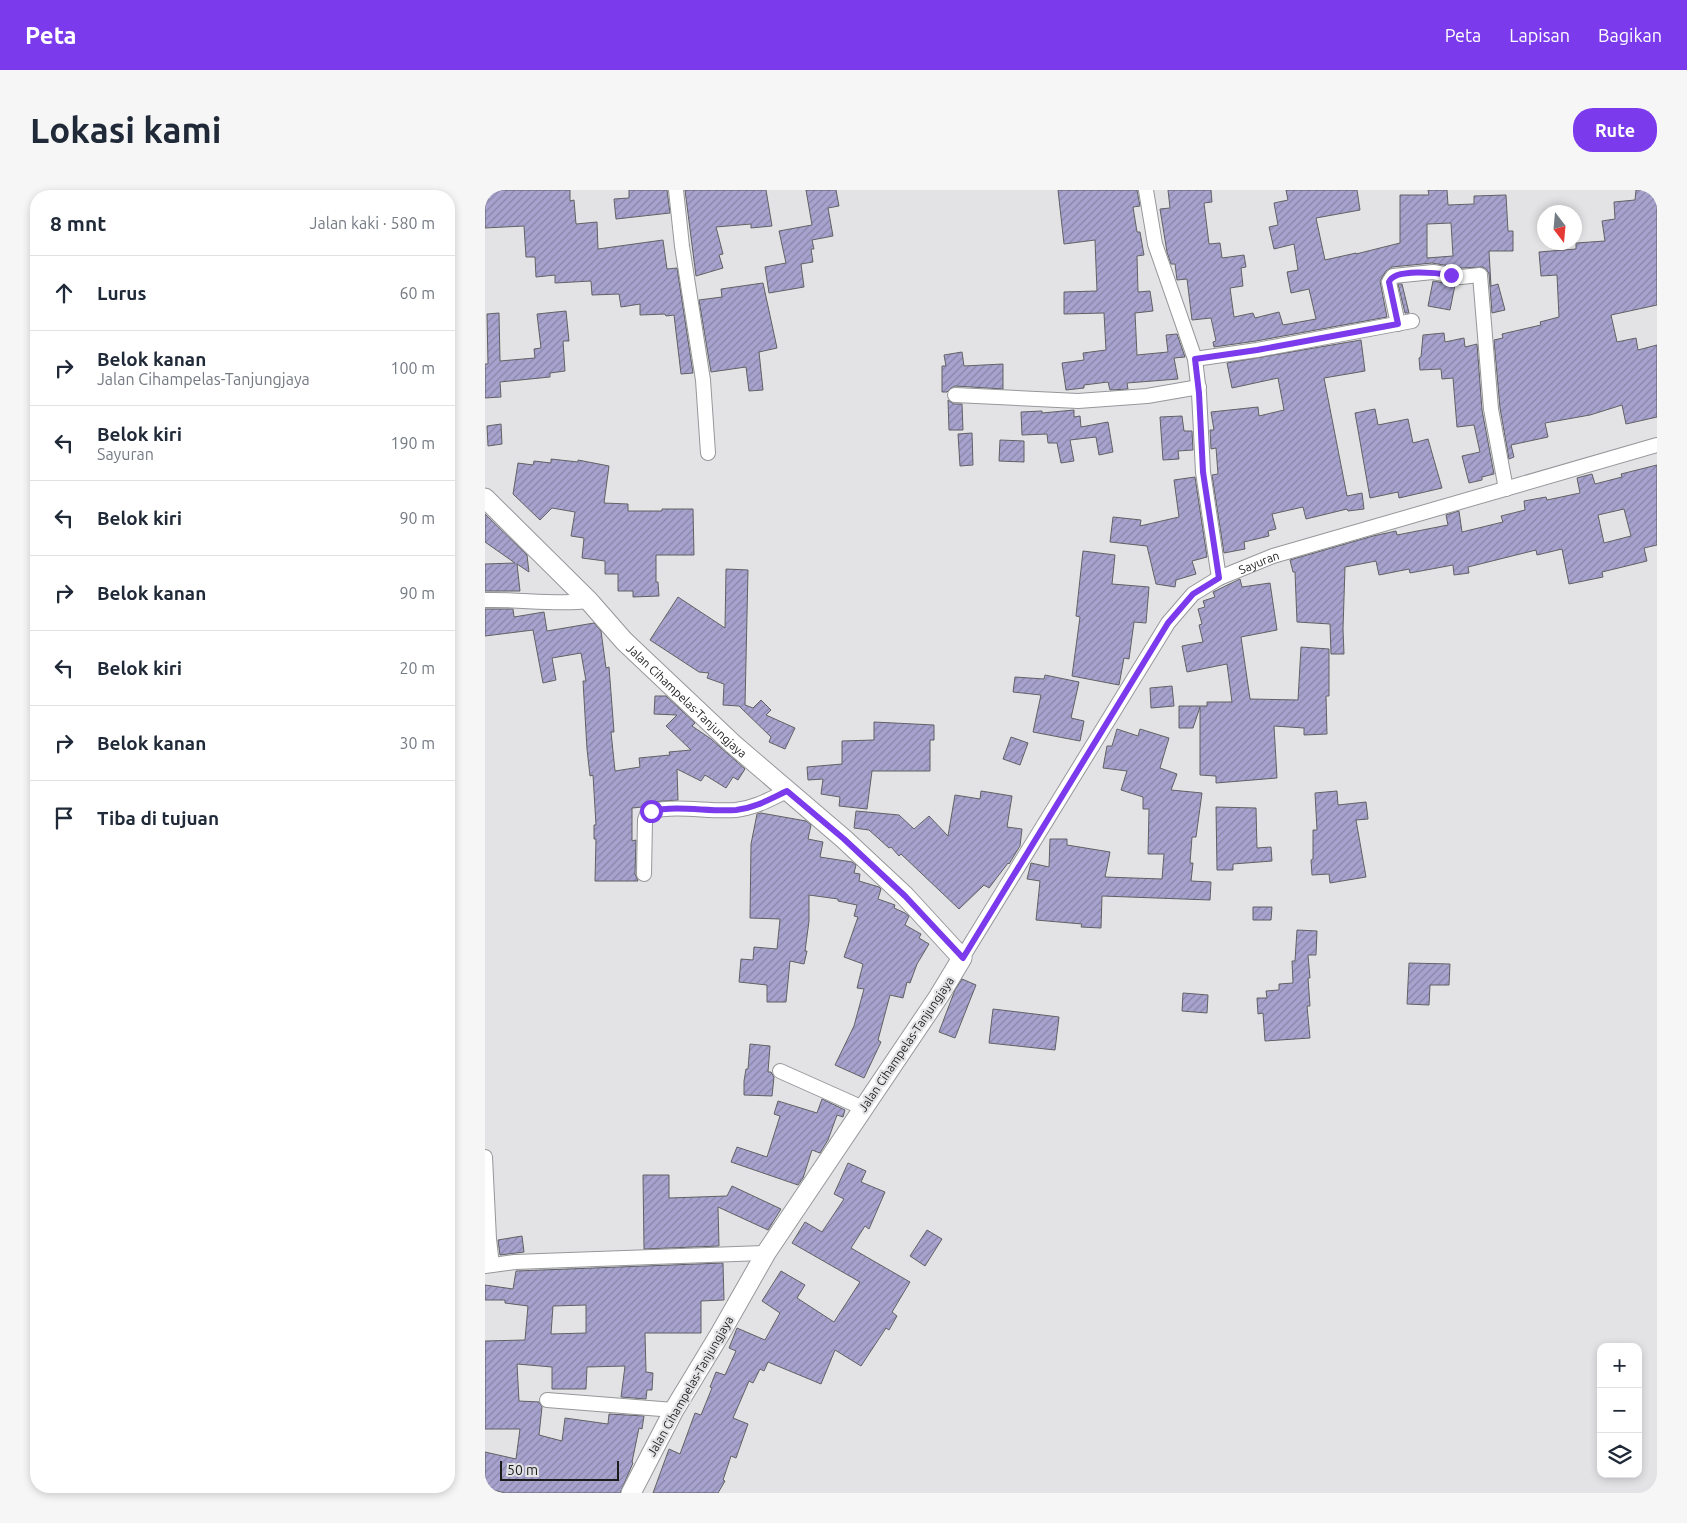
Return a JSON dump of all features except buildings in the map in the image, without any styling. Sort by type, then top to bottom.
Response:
[{"type":"main road","name":"Jalan Cihampelas-Tanjungjaya","points":[[485,498],[589,601],[624,641],[733,744],[844,839],[905,896],[963,958],[766,1253],[674,1410],[631,1493]]},
{"type":"street","points":[[676,190],[682,246],[703,380],[708,453]]},
{"type":"street","points":[[1146,190],[1155,244],[1195,359],[1199,387],[1203,472],[1219,578]]},
{"type":"street","points":[[1195,359],[1257,350],[1405,322],[1389,282],[1393,276],[1433,272],[1461,277],[1480,275],[1491,409],[1506,489]]},
{"type":"street","points":[[955,395],[1078,402],[1147,396],[1199,387]]},
{"type":"street","name":"Sayuran","points":[[963,958],[1168,623],[1193,594],[1219,578],[1273,556],[1657,445]]},
{"type":"street","points":[[485,600],[551,601],[567,604],[589,601]]},
{"type":"street","points":[[643,874],[645,820],[647,814],[651,811],[737,810],[758,805],[787,791]]},
{"type":"street","points":[[780,1071],[863,1108]]},
{"type":"street","points":[[485,1157],[489,1239],[488,1266],[541,1261],[766,1253]]},
{"type":"street","points":[[547,1400],[674,1410]]},
{"type":"route","points":[[651,811],[737,810],[758,805],[787,791],[844,839],[905,896],[963,958],[1168,623],[1193,594],[1219,578],[1203,472],[1199,393],[1195,359],[1257,350],[1398,324],[1389,282],[1390,278],[1411,273],[1433,272],[1451,275]]}]
